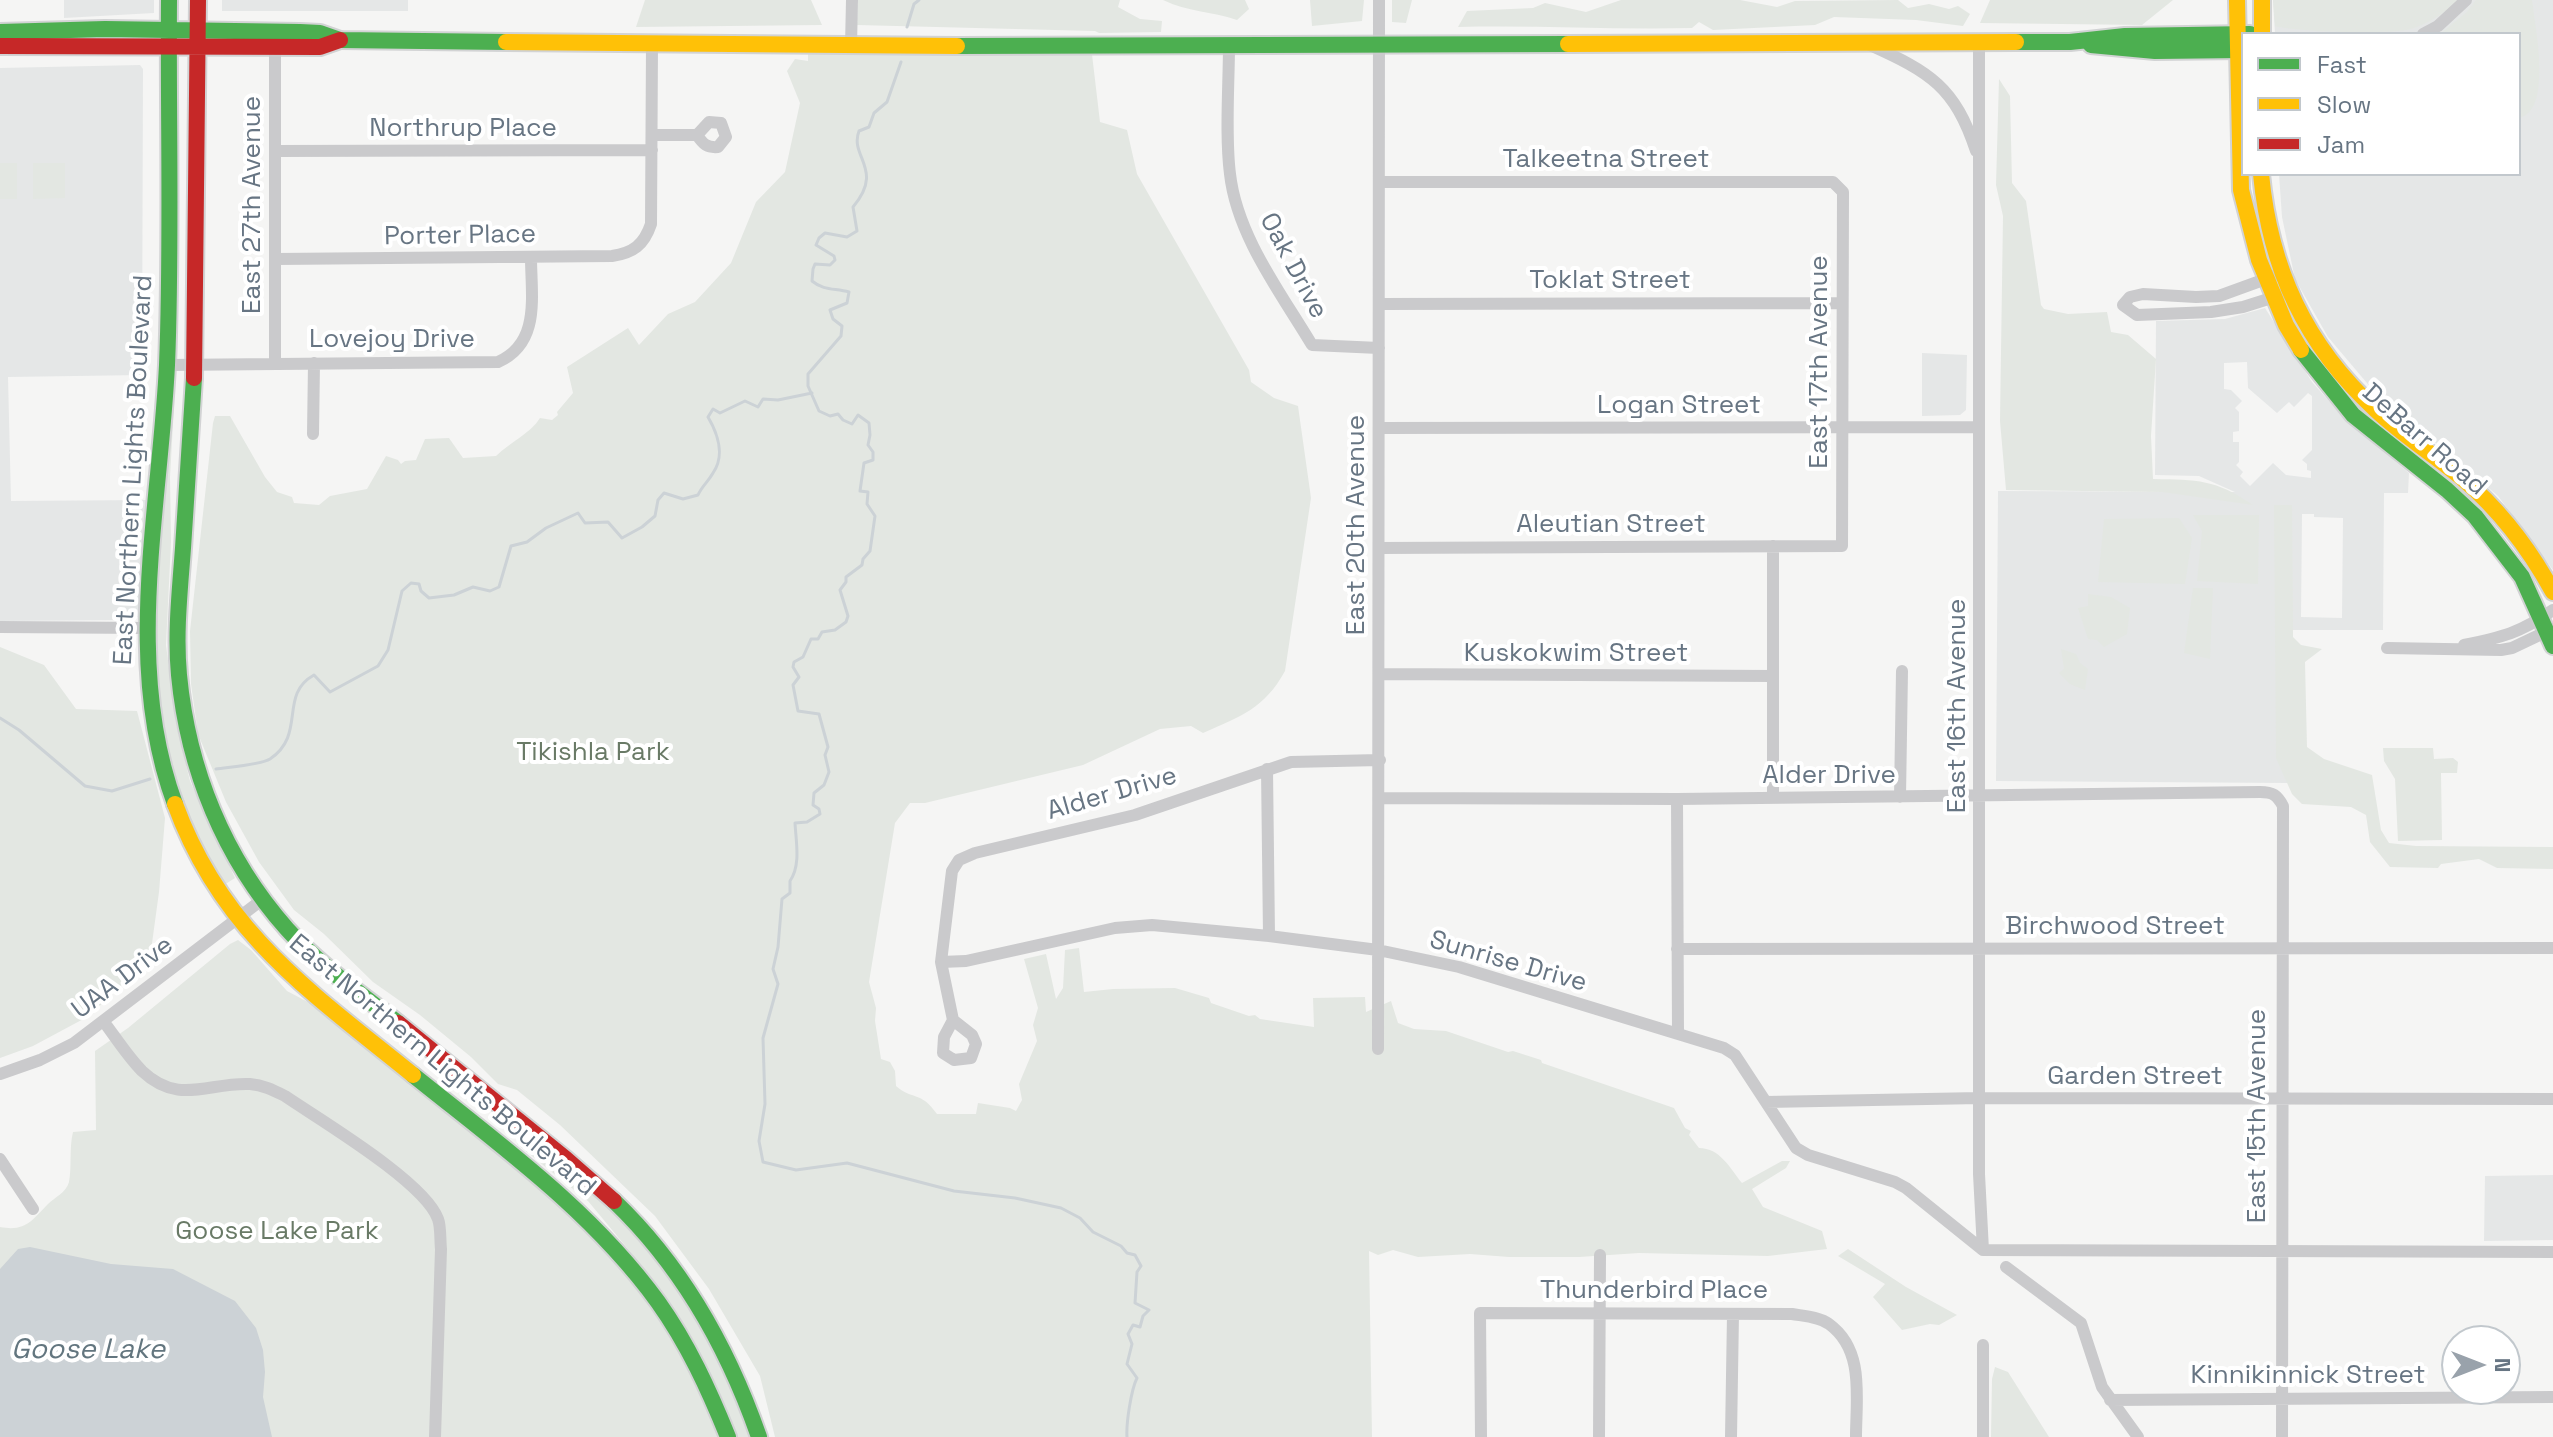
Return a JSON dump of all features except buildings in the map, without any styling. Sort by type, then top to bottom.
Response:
[{"type":"main road","name":"East Northern Lights Boulevard","points":[[169,0],[167,365],[147,628],[148,683],[154,725],[174,803],[203,868],[267,952],[315,998],[524,1164],[596,1226],[673,1322],[704,1379],[728,1437]]},
{"type":"main road","name":"East Northern Lights Boulevard","points":[[198,0],[195,365],[177,635],[183,711],[205,793],[240,864],[263,899],[311,953],[563,1156],[635,1221],[683,1283],[710,1327],[745,1398],[759,1437]]},
{"type":"main road","points":[[2237,0],[2241,34]]},
{"type":"main road","points":[[2262,0],[2262,32]]},
{"type":"main road","points":[[0,32],[169,38],[310,33],[340,40],[851,46],[1979,43],[2070,42],[2125,36],[2241,42]]},
{"type":"main road","points":[[0,46],[169,38]]},
{"type":"main road","points":[[198,38],[320,47],[340,40]]},
{"type":"main road","name":"DeBarr Road","points":[[2241,176],[2241,190],[2281,295],[2286,325],[2308,361],[2353,415],[2475,516],[2522,577],[2550,627]]},
{"type":"main road","name":"DeBarr Road","points":[[2261,176],[2274,276]]},
{"type":"main road","name":"DeBarr Road","points":[[2281,295],[2344,378],[2376,411],[2490,503],[2524,546],[2553,592]]},
{"type":"street","points":[[851,46],[852,0]]},
{"type":"street","name":"East 20th Avenue","points":[[1378,1049],[1379,0]]},
{"type":"street","points":[[2427,32],[2438,26],[2466,0]]},
{"type":"street","name":"East 16th Avenue","points":[[1868,43],[1928,74],[1945,90],[1968,126],[1980,162]]},
{"type":"street","name":"East 16th Avenue","points":[[1979,43],[1979,1174],[1983,1250]]},
{"type":"street","name":"Oak Drive","points":[[1229,44],[1230,174],[1238,208],[1250,238],[1312,345],[1379,348]]},
{"type":"street","points":[[652,45],[652,150]]},
{"type":"street","name":"East 27th Avenue","points":[[275,46],[275,363]]},
{"type":"street","points":[[652,135],[697,135]]},
{"type":"street","name":"Northrup Place","points":[[275,151],[652,150]]},
{"type":"street","name":"Porter Place","points":[[276,259],[627,254],[642,245],[651,224],[652,150]]},
{"type":"street","name":"Talkeetna Street","points":[[1379,182],[1833,182]]},
{"type":"street","name":"East 17th Avenue","points":[[1833,182],[1843,192],[1842,546]]},
{"type":"street","name":"Lovejoy Drive","points":[[167,365],[498,362],[509,357],[526,338],[531,323],[531,257]]},
{"type":"street","points":[[2274,276],[2219,296],[2143,294],[2130,297],[2123,305],[2137,315],[2199,313],[2243,307],[2281,295]]},
{"type":"street","name":"Toklat Street","points":[[1379,304],[1841,303]]},
{"type":"street","points":[[313,434],[314,363]]},
{"type":"street","name":"Logan Street","points":[[1379,428],[1979,427]]},
{"type":"street","points":[[1773,546],[1773,798]]},
{"type":"street","name":"Aleutian Street","points":[[1379,548],[1842,546]]},
{"type":"street","points":[[0,627],[147,628]]},
{"type":"street","points":[[2387,648],[2446,648],[2550,627]]},
{"type":"street","points":[[1900,797],[1902,671]]},
{"type":"street","name":"Kuskokwim Street","points":[[1380,674],[1773,676]]},
{"type":"street","name":"Alder Drive","points":[[941,962],[952,871],[959,860],[975,853],[1135,815],[1291,762],[1380,760]]},
{"type":"street","points":[[1267,769],[1269,936]]},
{"type":"street","name":"Alder Drive","points":[[1380,798],[1677,799],[2260,792],[2278,796]]},
{"type":"street","name":"East 15th Avenue","points":[[2278,796],[2283,806],[2282,1437]]},
{"type":"street","points":[[1677,799],[1678,1034]]},
{"type":"street","name":"UAA Drive","points":[[0,1074],[40,1060],[74,1043],[263,899]]},
{"type":"street","name":"Sunrise Drive","points":[[941,962],[966,961],[1115,928],[1140,926],[1269,936],[1378,950],[1459,967],[1724,1048],[1735,1055],[1796,1148],[1808,1155],[1895,1182],[1983,1250]]},
{"type":"street","name":"Birchwood Street","points":[[1677,949],[2553,948]]},
{"type":"street","points":[[941,962],[953,1020]]},
{"type":"street","points":[[104,1022],[143,1072],[160,1084],[177,1090],[195,1091],[240,1084],[268,1087],[351,1141],[423,1194],[439,1219],[441,1249],[435,1437]]},
{"type":"street","name":"Garden Street","points":[[1766,1102],[1980,1098],[2553,1099]]},
{"type":"street","points":[[0,1159],[33,1209]]},
{"type":"street","points":[[1983,1250],[2553,1252]]},
{"type":"street","points":[[1599,1437],[1600,1255]]},
{"type":"street","points":[[2006,1267],[2081,1323],[2102,1387],[2138,1437]]},
{"type":"street","name":"Thunderbird Place","points":[[1481,1437],[1480,1313],[1792,1314],[1828,1322],[1850,1346],[1856,1371],[1856,1437]]},
{"type":"street","points":[[1731,1437],[1733,1314]]},
{"type":"street","points":[[1983,1345],[1983,1437]]},
{"type":"street","name":"Kinnikinnick Street","points":[[2110,1400],[2553,1397]]},
{"type":"shaded area","points":[[64,0],[154,0],[154,13],[64,18]]},
{"type":"shaded area","points":[[222,0],[408,0],[408,11],[222,11]]},
{"type":"shaded area","points":[[2273,0],[2553,0],[2553,570],[2498,496],[2372,389],[2328,337],[2295,279],[2282,217],[2279,176],[2521,176],[2521,32],[2275,32]]},
{"type":"shaded area","points":[[140,65],[143,69],[142,375],[8,377],[11,501],[149,500],[140,613],[138,617],[125,620],[0,621],[0,68]]},
{"type":"shaded area","points":[[2265,308],[2312,382],[2345,419],[2409,473],[2408,493],[2384,493],[2383,630],[2288,630],[2287,783],[1996,781],[1998,491],[2235,492],[2199,476],[2155,475],[2156,321],[2225,319]],"holes":[[[2247,362],[2248,388],[2277,413],[2289,402],[2294,407],[2308,393],[2312,396],[2312,450],[2302,460],[2307,464],[2307,470],[2311,471],[2311,478],[2286,475],[2273,463],[2250,486],[2240,476],[2243,472],[2236,465],[2239,462],[2239,442],[2233,442],[2233,432],[2239,431],[2239,412],[2235,408],[2242,401],[2231,390],[2224,389],[2224,363]],[[2302,514],[2343,518],[2342,618],[2301,617]]]},
{"type":"shaded area","points":[[1922,353],[1967,355],[1966,410],[1960,415],[1922,416]]},
{"type":"shaded area","points":[[2553,1175],[2553,1240],[2484,1241],[2485,1176]]},
{"type":"green space","points":[[645,0],[811,0],[822,25],[636,27]]},
{"type":"green space","points":[[858,0],[1120,0],[1118,7],[1140,19],[1162,21],[1161,32],[1099,33],[857,25]]},
{"type":"green space","points":[[1163,0],[1245,0],[1249,9],[1237,20]]},
{"type":"green space","points":[[1310,0],[1364,0],[1362,21],[1312,26]]},
{"type":"green space","points":[[1392,0],[1412,0],[1406,23],[1392,22]]},
{"type":"green space","points":[[1621,0],[1740,0],[1777,7],[1795,1],[1898,0],[1908,8],[1929,4],[1949,9],[1958,6],[1970,14],[1963,26],[1916,20],[1834,17],[1815,25],[1713,30],[1699,22],[1692,28],[1458,27],[1467,11],[1533,8],[1545,3],[1586,12]]},
{"type":"green space","points":[[1990,0],[2173,0],[2142,25],[1980,23]]},
{"type":"green space","points":[[2273,0],[2458,0],[2417,27],[2364,32],[2275,26]]},
{"type":"green space","points":[[2476,0],[2532,0],[2539,84],[2536,100],[2529,112],[2521,117],[2521,32],[2442,32],[2467,12]]},
{"type":"green space","name":"Tikishla Park","points":[[1091,46],[1100,122],[1127,130],[1137,174],[1249,370],[1251,382],[1274,398],[1298,406],[1311,498],[1285,671],[1260,703],[1203,733],[1191,726],[1160,729],[1083,765],[925,803],[910,803],[895,823],[869,982],[876,1008],[881,1059],[890,1062],[895,1071],[896,1086],[926,1102],[937,1114],[976,1114],[978,1103],[1016,1111],[1022,1100],[1019,1084],[1037,1041],[1033,1025],[1038,1008],[1024,959],[1046,954],[1056,999],[1063,988],[1065,950],[1079,948],[1084,992],[1175,988],[1209,998],[1211,1003],[1249,1016],[1314,1027],[1313,998],[1365,997],[1366,1012],[1391,1001],[1398,1023],[1414,1029],[1446,1031],[1513,1051],[1674,1108],[1699,1148],[1719,1155],[1742,1183],[1782,1161],[1790,1161],[1786,1168],[1752,1189],[1763,1207],[1822,1231],[1827,1249],[1768,1256],[1639,1253],[1579,1257],[1470,1254],[1418,1257],[1393,1250],[1378,1255],[1369,1251],[1372,1437],[775,1437],[760,1376],[709,1289],[655,1216],[560,1125],[517,1090],[498,1084],[420,1015],[373,982],[324,934],[294,910],[259,862],[226,802],[198,734],[191,684],[190,631],[213,423],[215,416],[230,416],[265,477],[277,492],[292,497],[294,503],[319,505],[330,496],[367,489],[386,456],[401,464],[416,460],[425,439],[449,438],[463,458],[496,456],[531,429],[540,418],[552,420],[558,415],[557,412],[573,393],[567,367],[628,328],[639,345],[668,314],[695,302],[731,263],[756,202],[785,172],[800,103],[787,71],[795,59],[808,61],[808,51]]},
{"type":"green space","points":[[1999,79],[2010,96],[2012,183],[2026,201],[2041,305],[2044,309],[2068,314],[2107,312],[2111,332],[2128,335],[2156,359],[2151,436],[2153,479],[2206,483],[2228,490],[2253,505],[2162,492],[2006,490],[2000,421],[2003,216],[1996,185]]},
{"type":"green space","points":[[0,163],[17,163],[17,199],[0,199]]},
{"type":"green space","points":[[33,163],[65,163],[65,198],[33,199]]},
{"type":"green space","points":[[167,406],[174,406],[166,645],[176,723],[190,781],[235,878],[224,885],[195,834],[174,786],[152,679]]},
{"type":"green space","points":[[2274,505],[2292,505],[2293,637],[2301,645],[2322,649],[2305,662],[2307,747],[2324,759],[2372,775],[2381,830],[2389,843],[2553,847],[2553,869],[2497,868],[2479,859],[2441,864],[2438,868],[2390,867],[2370,842],[2366,815],[2351,807],[2302,804],[2292,794],[2276,758]]},
{"type":"green space","points":[[2193,515],[2259,515],[2258,584],[2197,581],[2202,531]]},
{"type":"green space","points":[[2179,518],[2192,538],[2185,584],[2098,582],[2104,519]]},
{"type":"green space","points":[[2193,588],[2213,588],[2210,659],[2184,653]]},
{"type":"green space","points":[[2088,594],[2111,597],[2130,608],[2127,634],[2104,647],[2097,640],[2088,639],[2078,608],[2088,606]]},
{"type":"green space","points":[[0,647],[44,665],[76,709],[137,711],[165,818],[150,958],[89,1016],[33,1046],[0,1058]]},
{"type":"green space","points":[[2061,649],[2076,654],[2080,663],[2088,669],[2085,690],[2070,684],[2059,673],[2064,669]]},
{"type":"green space","points":[[2383,748],[2433,748],[2434,759],[2453,758],[2458,762],[2457,773],[2441,773],[2442,840],[2398,841],[2395,779],[2384,761]]},
{"type":"green space","name":"Goose Lake Park","points":[[238,940],[251,950],[287,991],[325,1011],[583,1219],[676,1337],[721,1437],[0,1437],[0,1227],[16,1228],[33,1220],[68,1186],[73,1132],[96,1130],[95,1051]]},
{"type":"green space","points":[[518,1134],[557,1165],[574,1172],[631,1227],[690,1307],[719,1357],[750,1437],[733,1437],[671,1307],[632,1254],[588,1201],[517,1144]]},
{"type":"green space","points":[[1848,1249],[1906,1287],[1957,1315],[1939,1325],[1902,1330],[1873,1297],[1885,1284],[1838,1256]]},
{"type":"green space","points":[[1995,1367],[2008,1372],[2049,1437],[1991,1437]]},
{"type":"water","name":"Goose Lake","points":[[30,1247],[111,1264],[173,1269],[235,1301],[256,1328],[263,1350],[263,1397],[272,1437],[0,1437],[0,1269],[18,1249]]},
{"type":"waterway","points":[[907,27],[914,4],[919,0]]},
{"type":"waterway","points":[[901,62],[887,102],[874,113],[869,127],[859,131],[858,148],[866,183],[853,207],[857,231],[847,237],[825,233],[816,245],[834,256],[835,260],[830,265],[815,264],[812,281],[825,288],[849,292],[847,303],[830,310],[833,319],[842,326],[841,336],[808,374],[808,386],[819,411],[830,416],[838,414],[852,424],[858,415],[869,423],[868,445],[873,452],[873,460],[864,463],[860,491],[868,492],[867,504],[875,516],[870,551],[862,565],[846,577],[840,590],[848,616],[846,622],[835,630],[822,632],[818,639],[811,639],[803,657],[794,662],[793,667],[799,677],[793,685],[798,711],[819,714],[828,747],[825,755],[829,772],[824,785],[814,793],[813,805],[820,814],[807,822],[795,823],[797,861],[790,881],[790,893],[782,899],[773,969],[778,984],[763,1038],[765,1104],[759,1141],[763,1162],[796,1170],[847,1163],[954,1191],[1015,1198],[1061,1208],[1080,1218],[1093,1232],[1135,1255],[1141,1266],[1137,1272],[1135,1303],[1149,1310],[1143,1316],[1140,1327],[1133,1325],[1128,1334],[1132,1344],[1127,1364],[1137,1378],[1129,1407],[1127,1437]]},
{"type":"waterway","points":[[216,769],[265,761],[281,749],[291,727],[297,693],[303,683],[314,675],[330,692],[378,666],[388,650],[402,591],[411,583],[419,584],[421,591],[429,598],[454,595],[473,587],[490,591],[499,587],[511,546],[527,542],[546,528],[578,513],[585,523],[608,522],[622,538],[655,516],[658,500],[664,493],[683,499],[698,495],[719,459],[717,438],[708,417],[713,409],[720,413],[745,401],[758,407],[763,399],[778,400],[812,393]]},
{"type":"waterway","points":[[0,718],[19,730],[85,786],[112,791],[150,779]]},
{"type":"traffic: fast","points":[[169,0],[167,365],[149,586],[148,642],[151,697],[159,751],[175,804]]},
{"type":"traffic: fast","points":[[0,32],[105,29],[300,32],[320,33],[340,40],[506,42]]},
{"type":"traffic: fast","points":[[2016,42],[2241,34]]},
{"type":"traffic: fast","points":[[957,46],[1568,44]]},
{"type":"traffic: fast","points":[[2091,45],[2155,51],[2241,50]]},
{"type":"traffic: fast","points":[[2301,350],[2353,415],[2475,516],[2522,577],[2553,646]]},
{"type":"traffic: fast","points":[[194,378],[178,643],[184,710],[201,778],[228,842],[265,902],[312,955],[398,1023]]},
{"type":"traffic: fast","points":[[413,1075],[543,1181],[632,1269],[679,1334],[728,1437]]},
{"type":"traffic: fast","points":[[614,1201],[661,1253],[700,1310],[733,1372],[759,1437]]},
{"type":"traffic: slow","points":[[2237,0],[2241,190],[2259,260],[2286,325],[2301,350]]},
{"type":"traffic: slow","points":[[2262,0],[2262,32]]},
{"type":"traffic: slow","points":[[506,42],[957,46]]},
{"type":"traffic: slow","points":[[1568,44],[2016,42]]},
{"type":"traffic: slow","points":[[2261,176],[2273,241],[2283,273],[2295,303],[2329,359],[2376,410],[2489,503],[2524,545],[2553,592]]},
{"type":"traffic: slow","points":[[175,804],[195,849],[244,925],[306,987],[413,1075]]},
{"type":"traffic: jam","points":[[194,378],[198,0]]},
{"type":"traffic: jam","points":[[0,46],[320,47],[340,40]]},
{"type":"traffic: jam","points":[[398,1023],[614,1201]]}]
